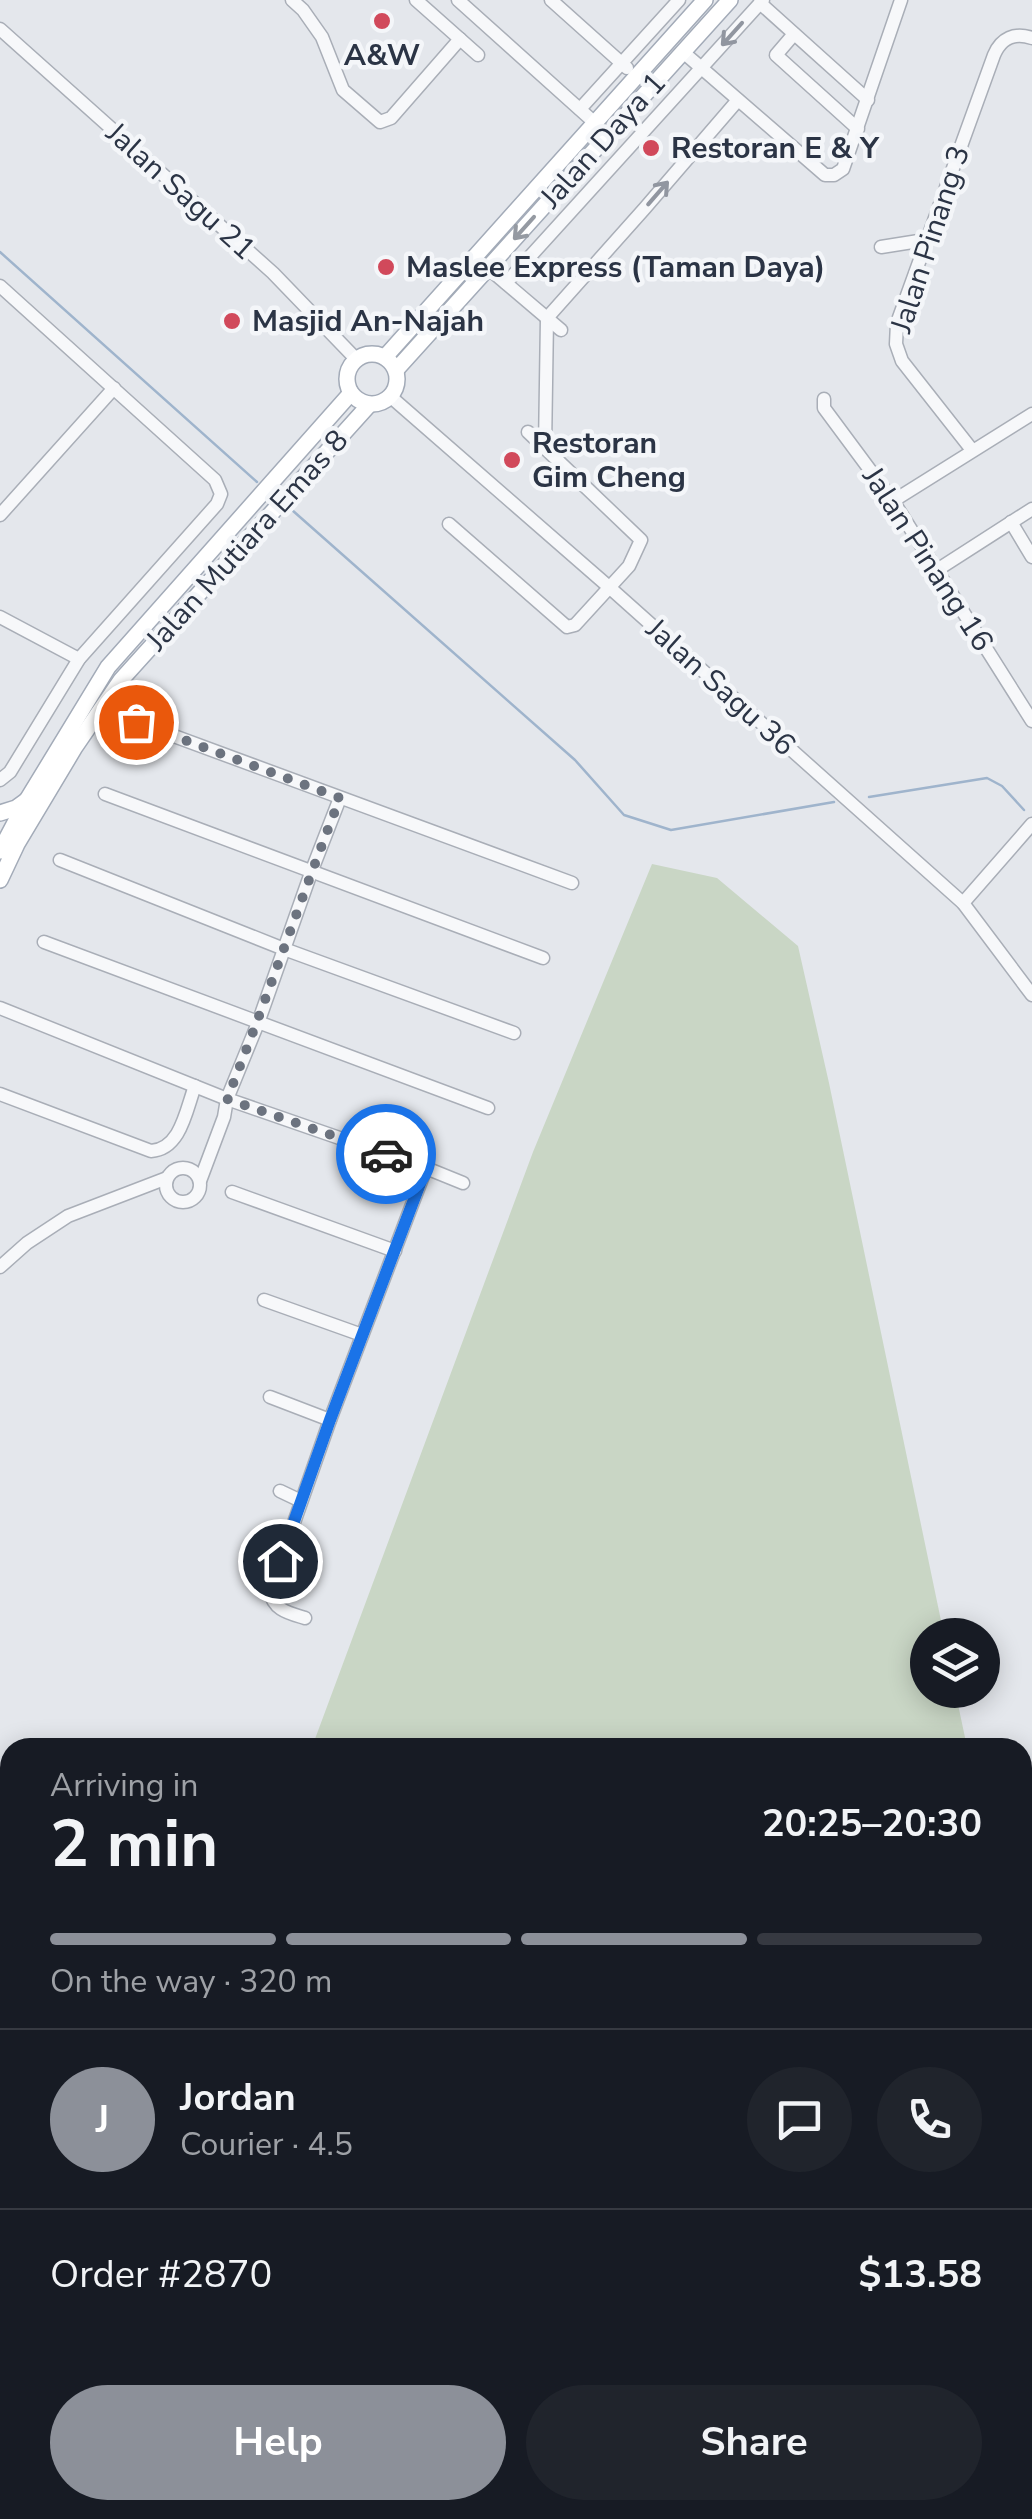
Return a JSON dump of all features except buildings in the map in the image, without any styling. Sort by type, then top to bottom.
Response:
[{"type":"main road","name":"Jalan Daya 1","points":[[385,357],[705,0]]},
{"type":"main road","name":"Jalan Daya 1","points":[[396,370],[730,0]]},
{"type":"main road","points":[[370,354],[385,357],[396,370],[397,384],[384,402],[369,405],[350,393],[348,372],[356,359],[370,354]]},
{"type":"main road","name":"Jalan Mutiara Emas 8","points":[[0,880],[7,845],[27,800],[108,666],[350,393]]},
{"type":"main road","name":"Jalan Mutiara Emas 8","points":[[7,845],[122,680],[369,405]]},
{"type":"main road","points":[[0,813],[27,800]]},
{"type":"street","points":[[292,0],[322,38],[343,90],[380,122],[391,118],[460,39]]},
{"type":"street","points":[[416,0],[478,55]]},
{"type":"street","points":[[440,22],[459,0],[595,123]]},
{"type":"street","points":[[551,0],[637,76]]},
{"type":"street","points":[[580,109],[679,0]]},
{"type":"street","points":[[683,52],[825,175],[834,175],[843,169],[901,0]]},
{"type":"street","points":[[506,282],[762,2],[868,100]]},
{"type":"street","name":"Jalan Sagu 21","points":[[0,29],[272,273],[356,359]]},
{"type":"street","points":[[794,34],[776,55],[858,129]]},
{"type":"street","name":"Jalan Pinang 3","points":[[972,450],[902,361],[896,344],[896,323],[997,47],[1016,35],[1032,38]]},
{"type":"street","points":[[545,448],[547,318],[738,100]]},
{"type":"street","points":[[881,246],[925,240]]},
{"type":"street","points":[[488,268],[561,330]]},
{"type":"street","points":[[0,287],[218,484],[221,494],[212,509],[78,659],[10,772],[0,780]]},
{"type":"street","points":[[0,515],[114,388]]},
{"type":"street","name":"Jalan Sagu 36","points":[[390,397],[963,903],[1032,995]]},
{"type":"street","name":"Jalan Pinang 16","points":[[824,399],[824,408],[894,501],[1029,711]]},
{"type":"street","points":[[894,501],[1032,414]]},
{"type":"street","points":[[449,524],[567,627],[574,625],[628,566],[641,540],[528,432]]},
{"type":"street","points":[[937,570],[1032,509]]},
{"type":"street","points":[[1011,522],[1032,556]]},
{"type":"street","points":[[0,617],[78,659]]},
{"type":"street","points":[[132,718],[572,884]]},
{"type":"street","points":[[105,794],[543,958]]},
{"type":"street","points":[[0,1266],[68,1216],[167,1178],[200,1157],[258,1023],[340,798]]},
{"type":"street","points":[[963,903],[1030,830]]},
{"type":"street","points":[[60,860],[284,950],[514,1033]]},
{"type":"street","points":[[44,942],[488,1108]]},
{"type":"street","points":[[0,1008],[195,1086],[225,1104],[463,1183]]},
{"type":"street","points":[[0,1094],[151,1151],[174,1141],[195,1086]]},
{"type":"street","points":[[128,1194],[135,1197],[151,1193],[181,1202],[192,1200],[199,1192],[225,1104]]},
{"type":"street","points":[[185,1167],[195,1172],[200,1181]]},
{"type":"street","points":[[305,1618],[280,1610],[271,1601],[270,1591],[426,1168]]},
{"type":"street","points":[[167,1178],[171,1198]]},
{"type":"street","points":[[232,1192],[394,1251]]},
{"type":"street","points":[[264,1300],[362,1334]]},
{"type":"street","points":[[270,1397],[330,1420]]},
{"type":"street","points":[[280,1491],[301,1501]]},
{"type":"green space","points":[[652,864],[717,878],[798,946],[940,1618],[910,1618],[910,1708],[959,1708],[965,1738],[315,1738],[533,1152]]},
{"type":"waterway","points":[[0,252],[257,482]]},
{"type":"waterway","points":[[292,510],[575,760],[624,815],[671,830],[834,802]]},
{"type":"waterway","points":[[869,797],[987,778],[1002,786],[1024,810]]},
{"type":"way so far","points":[[136,722],[340,798],[227,1099],[386,1154]]},
{"type":"place","name":"A&W","points":[[382,21]]},
{"type":"place","name":"Restoran E & Y","points":[[651,148]]},
{"type":"place","name":"Maslee Express (Taman Daya)","points":[[386,267]]},
{"type":"place","name":"Masjid An-Najah","points":[[232,321]]},
{"type":"place","name":"Restoran Gim Cheng","points":[[512,460]]},
{"type":"route","points":[[280,1561],[426,1168],[386,1154]]}]
